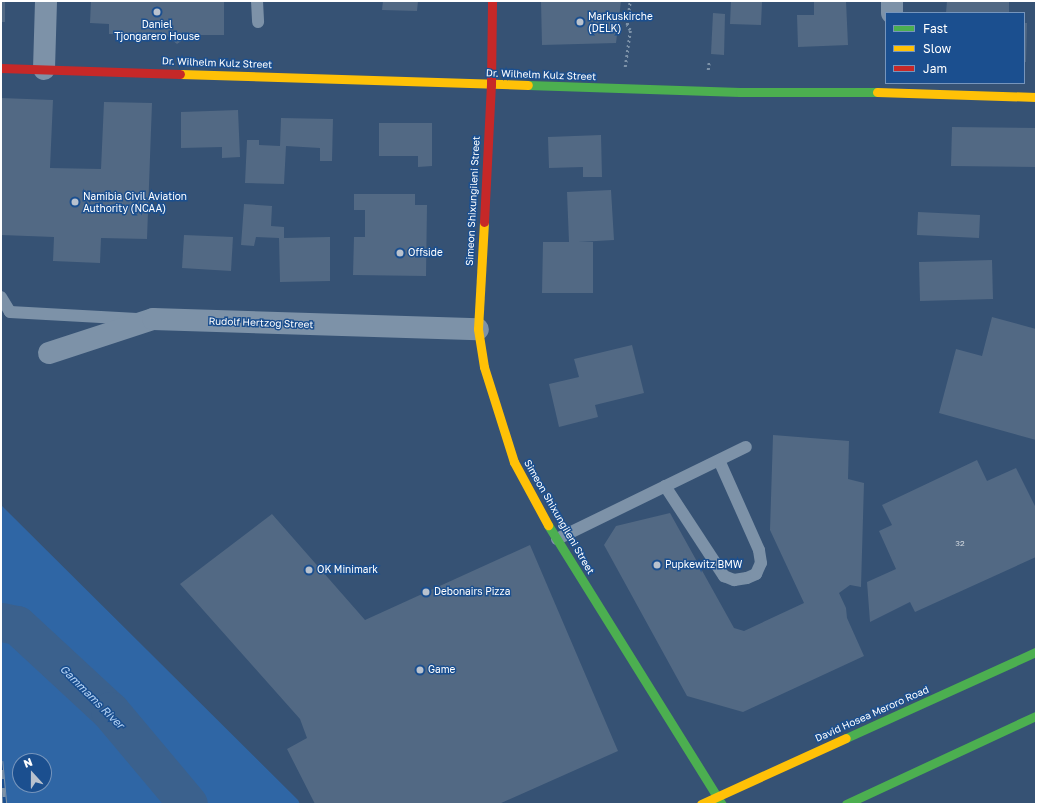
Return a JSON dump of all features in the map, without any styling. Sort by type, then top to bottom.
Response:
[{"type":"street","points":[[44,69],[46,1]]},
{"type":"street","name":"Simeon Shixungileni Street","points":[[492,1],[490,84],[478,328],[484,367],[514,462],[557,539],[720,800]]},
{"type":"street","points":[[892,1],[892,12]]},
{"type":"street","name":"Dr. Wilhelm Kulz Street","points":[[1,68],[740,92],[891,88],[1036,98]]},
{"type":"street","name":"Rudolf Hertzog Street","points":[[49,353],[153,319],[478,328]]},
{"type":"street","name":"David Hosea Meroro Road","points":[[700,804],[720,800],[1036,652]]},
{"type":"street","points":[[846,804],[1036,716]]},
{"type":"lane","points":[[257,1],[258,22]]},
{"type":"lane","points":[[1,297],[10,312],[153,319]]},
{"type":"lane","points":[[557,539],[746,447]]},
{"type":"lane","points":[[665,486],[724,576],[734,580],[748,578],[756,574],[761,563],[759,550],[719,460]]},
{"type":"path","points":[[624,71],[630,30],[627,25],[630,1]]},
{"type":"shaded area","points":[[1,505],[298,800],[300,804],[1,804]]},
{"type":"building","points":[[1,1],[5,1],[5,22],[1,22]]},
{"type":"building","name":"Daniel Tjongarero House","points":[[91,1],[224,1],[224,35],[190,35],[177,44],[167,36],[109,34],[109,24],[90,23]]},
{"type":"building","points":[[383,1],[418,1],[417,11],[382,10]]},
{"type":"building","name":"Markuskirche (DELK)","points":[[541,1],[621,1],[616,43],[542,45]]},
{"type":"building","points":[[731,1],[762,2],[761,25],[730,24]]},
{"type":"building","points":[[814,1],[846,1],[848,45],[798,47],[797,15],[814,15]]},
{"type":"building","points":[[947,1],[1009,1],[1009,12],[946,12]]},
{"type":"building","points":[[713,13],[725,14],[724,55],[711,54]]},
{"type":"building","points":[[1025,23],[1027,23],[1026,62]]},
{"type":"building","name":"Namibia Civil Aviation Authority (NCAA)","points":[[1,98],[53,100],[50,168],[101,169],[104,102],[152,103],[147,239],[101,238],[100,263],[53,261],[54,237],[1,235]]},
{"type":"building","points":[[238,110],[240,157],[222,158],[222,147],[181,148],[181,112]]},
{"type":"building","points":[[281,118],[333,119],[332,161],[320,161],[320,148],[286,146],[284,184],[245,183],[247,140],[259,140],[259,145],[280,146]]},
{"type":"building","points":[[379,123],[432,123],[432,166],[418,167],[418,156],[379,156]]},
{"type":"building","points":[[952,127],[1036,128],[1036,167],[951,166]]},
{"type":"building","points":[[601,135],[602,177],[583,177],[583,167],[549,168],[548,137]]},
{"type":"building","points":[[611,190],[614,240],[578,242],[593,242],[593,293],[542,293],[543,242],[569,242],[567,192]]},
{"type":"building","points":[[354,194],[415,194],[415,205],[427,205],[426,276],[353,275],[354,237],[365,237],[365,210],[354,210]]},
{"type":"building","points":[[244,204],[272,206],[271,226],[284,227],[284,238],[330,237],[330,281],[280,282],[279,238],[256,237],[254,246],[241,245]]},
{"type":"building","points":[[918,212],[980,215],[979,238],[917,235]]},
{"type":"building","points":[[184,235],[233,237],[231,271],[182,268]]},
{"type":"building","points":[[992,260],[993,299],[920,301],[919,262]]},
{"type":"building","points":[[992,317],[1036,329],[1036,440],[939,413],[956,349],[982,356]]},
{"type":"building","points":[[632,345],[644,393],[595,405],[598,417],[559,427],[549,384],[579,377],[574,359]]},
{"type":"building","name":"Pupkewitz BMW","points":[[773,435],[849,441],[848,479],[864,483],[861,587],[850,585],[839,593],[846,608],[847,618],[864,656],[743,712],[687,696],[604,545],[616,526],[670,513],[734,628],[744,631],[804,603],[770,530]]},
{"type":"building","points":[[977,460],[987,481],[1016,468],[1036,508],[1036,557],[915,612],[910,602],[870,622],[867,582],[896,569],[879,531],[892,525],[882,505]]},
{"type":"building","name":"Game","points":[[272,514],[365,620],[530,545],[618,751],[499,804],[315,804],[287,749],[307,738],[300,719],[180,584]]},
{"type":"waterway","name":"Gammams River","points":[[1,622],[17,625],[110,711],[188,804]]},
{"type":"railway","points":[[1,761],[5,804]]},
{"type":"traffic: fast","points":[[528,85],[740,92],[877,92]]},
{"type":"traffic: fast","points":[[548,525],[722,804]]},
{"type":"traffic: fast","points":[[846,738],[1036,652]]},
{"type":"traffic: fast","points":[[846,804],[1036,716]]},
{"type":"traffic: slow","points":[[180,74],[528,85]]},
{"type":"traffic: slow","points":[[877,92],[1036,97]]},
{"type":"traffic: slow","points":[[484,222],[478,329],[484,367],[514,462],[548,525]]},
{"type":"traffic: slow","points":[[701,804],[846,738]]},
{"type":"traffic: jam","points":[[484,222],[491,85],[492,1]]},
{"type":"traffic: jam","points":[[1,68],[180,74]]},
{"type":"place","name":"Daniel Tjongarero House","points":[[157,12]]},
{"type":"place","name":"Markuskirche (DELK)","points":[[580,22]]},
{"type":"place","name":"Namibia Civil Aviation Authority (NCAA)","points":[[75,202]]},
{"type":"place","name":"Offside","points":[[400,253]]},
{"type":"place","name":"Pupkewitz BMW","points":[[657,565]]},
{"type":"place","name":"OK Minimark","points":[[309,570]]},
{"type":"place","name":"Debonairs Pizza","points":[[426,592]]},
{"type":"place","name":"Game","points":[[420,670]]}]
